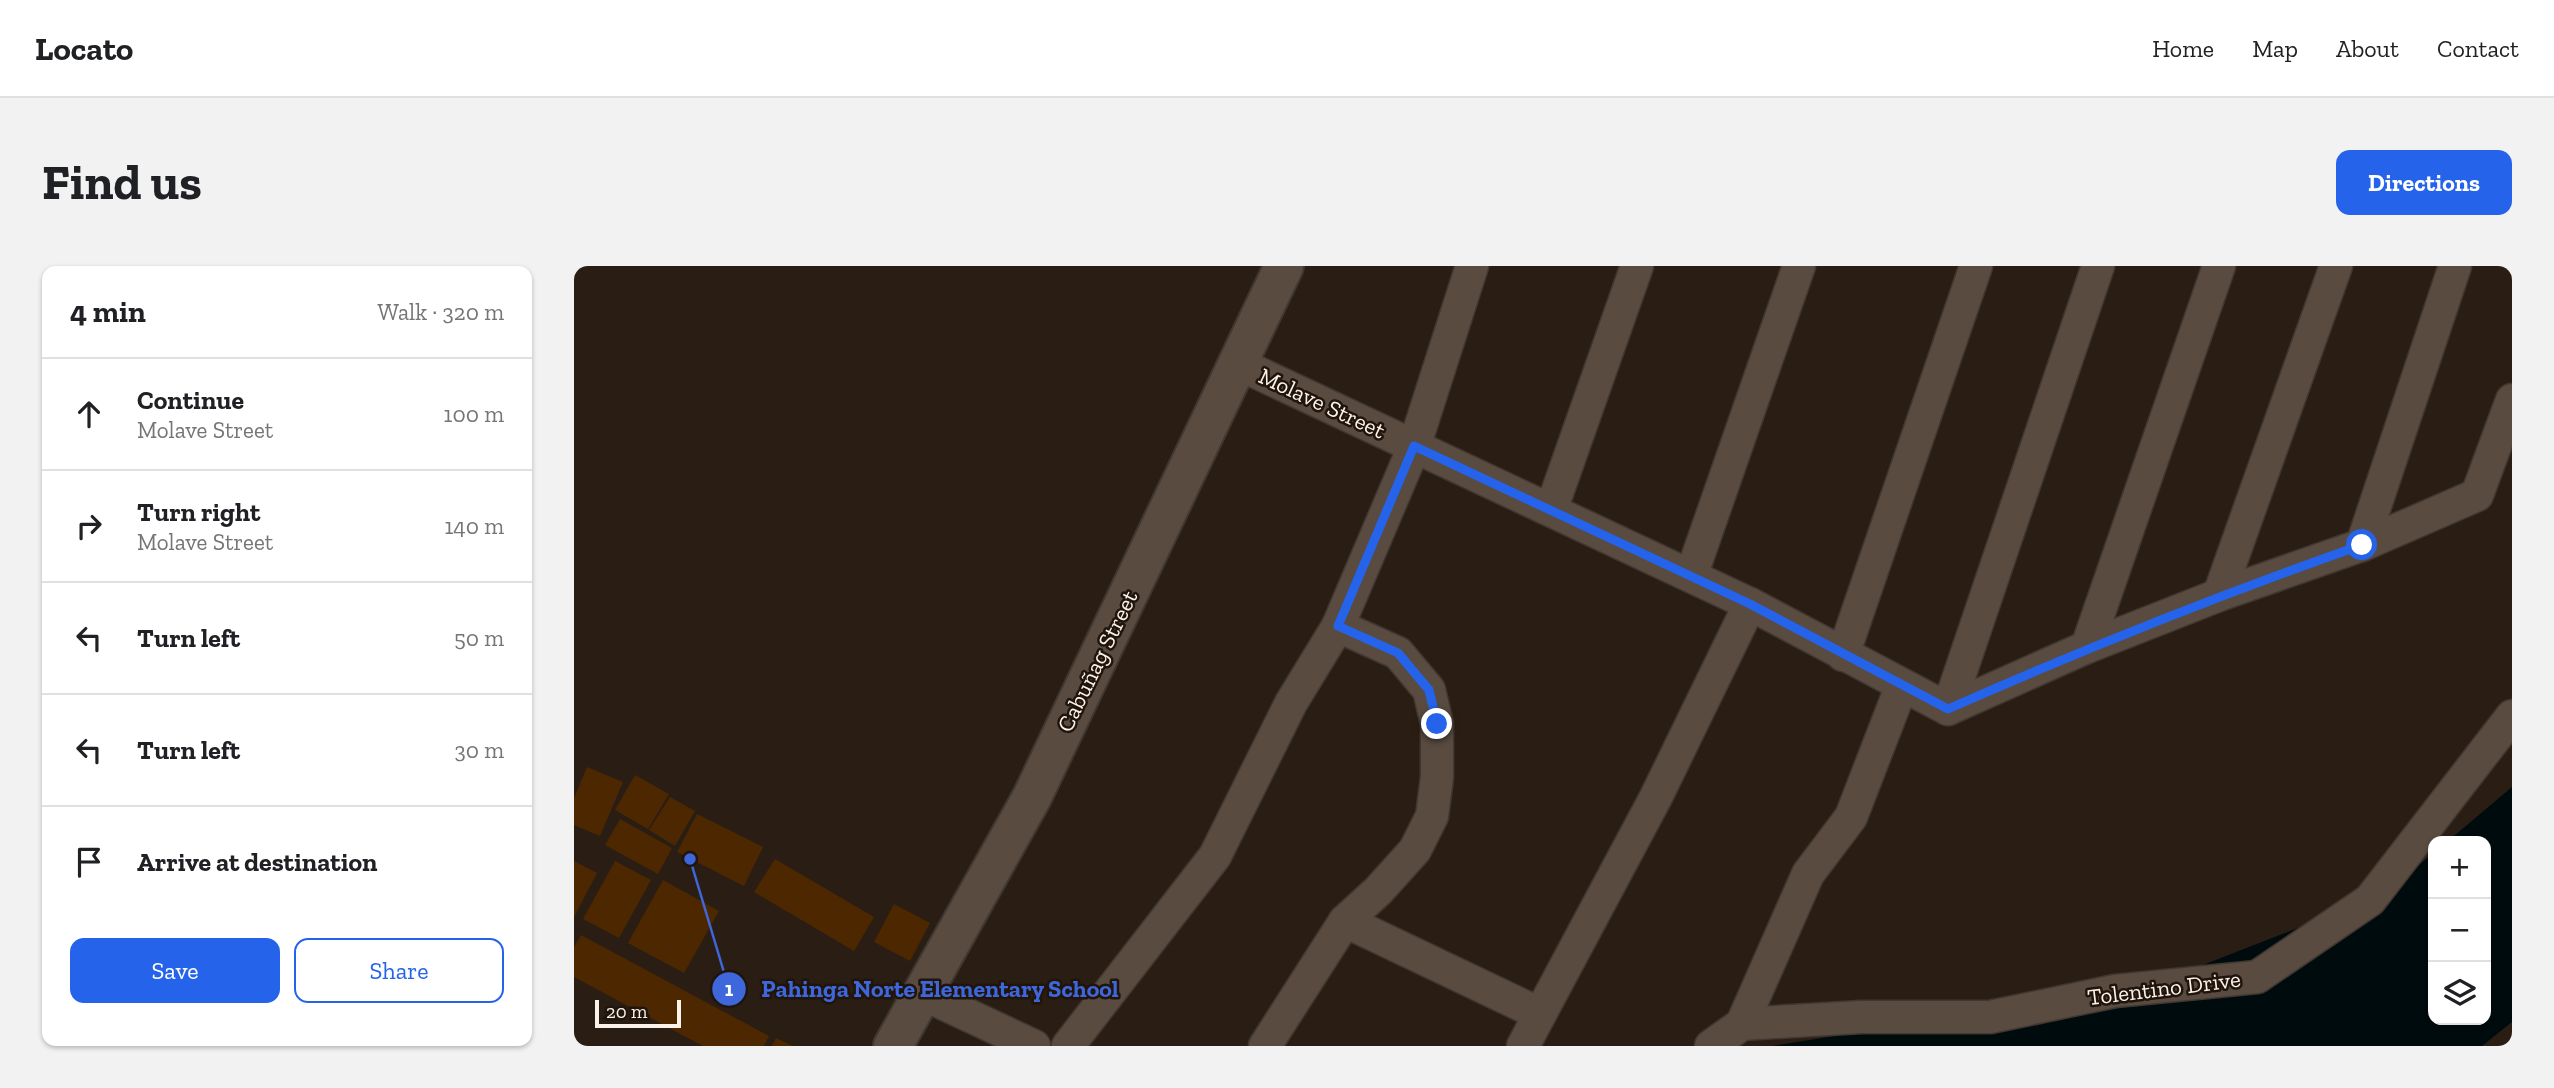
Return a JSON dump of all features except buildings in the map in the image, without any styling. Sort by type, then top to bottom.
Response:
[{"type":"street","name":"Cabuñag Street","points":[[892,1046],[1032,797],[1239,364],[1283,266]]},
{"type":"street","points":[[1068,1046],[1214,856],[1292,703],[1338,626],[1414,446],[1472,266]]},
{"type":"street","points":[[1551,510],[1637,266]]},
{"type":"street","points":[[1690,576],[1799,266]]},
{"type":"street","points":[[1843,656],[1976,266]]},
{"type":"street","points":[[1948,709],[2098,266]]},
{"type":"street","points":[[2087,648],[2220,266]]},
{"type":"street","points":[[2220,595],[2336,266]]},
{"type":"street","points":[[2362,545],[2455,266]]},
{"type":"street","name":"Molave Street","points":[[1239,364],[1750,604],[1843,656],[1948,709]]},
{"type":"street","points":[[1948,709],[2087,648],[2220,595],[2362,545],[2477,495],[2512,400]]},
{"type":"street","points":[[1523,1046],[1656,797],[1750,604]]},
{"type":"street","points":[[1265,1046],[1345,921],[1378,891],[1415,850],[1432,816],[1437,777],[1437,724],[1429,690],[1398,653],[1338,626]]},
{"type":"street","points":[[1711,1046],[1742,1024],[1808,874],[1851,817],[1902,685]]},
{"type":"street","name":"Tolentino Drive","points":[[1742,1024],[1861,1017],[1990,1017],[2115,991],[2257,977],[2370,900],[2512,716]]},
{"type":"street","points":[[1345,921],[1540,1014]]},
{"type":"street","points":[[922,993],[1034,1046]]},
{"type":"shaded area","points":[[2512,787],[2512,1022],[2482,1046],[1772,1046],[2149,986],[2385,894],[2428,857],[2428,1025],[2491,1025],[2491,836],[2454,836]]},
{"type":"place","name":"Pahinga Norte Elementary School","points":[[690,859]]},
{"type":"route","points":[[1437,724],[1429,690],[1398,653],[1338,626],[1414,446],[1750,604],[1843,656],[1948,709],[2087,648],[2220,595],[2362,545]]}]
